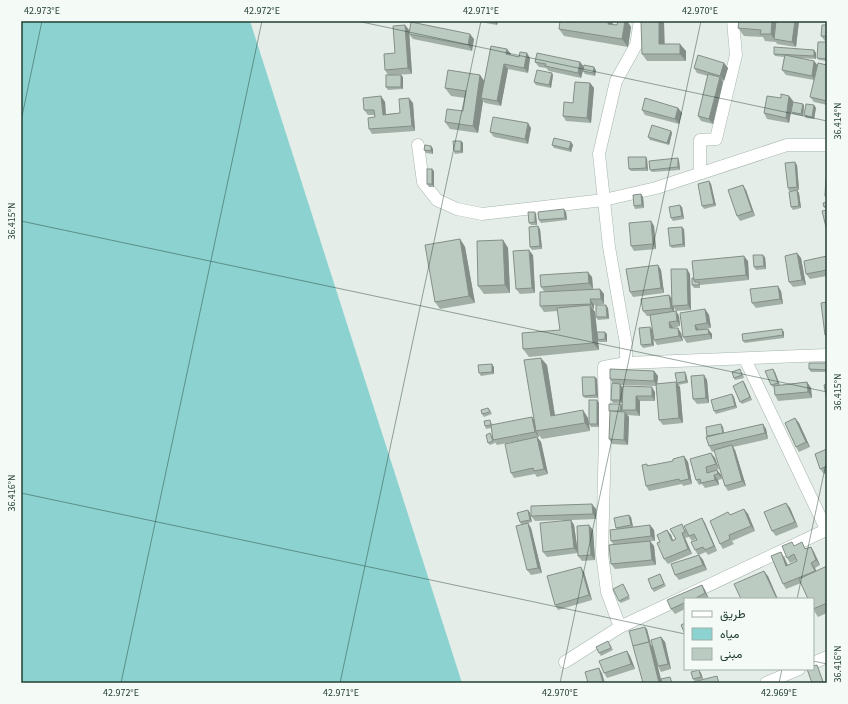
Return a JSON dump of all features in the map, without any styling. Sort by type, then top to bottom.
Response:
[{"type":"street","points":[[626,363],[626,344],[609,247],[600,154],[616,81],[636,45],[640,21]]},
{"type":"street","points":[[700,173],[700,140],[716,139],[736,55],[733,21]]},
{"type":"street","points":[[418,145],[423,182],[437,200],[456,209],[482,214],[604,200],[656,188],[787,145],[827,145]]},
{"type":"street","points":[[620,627],[607,592],[602,554],[605,437],[604,367],[626,363],[827,355]]},
{"type":"street","points":[[565,662],[620,627],[827,531],[745,359]]},
{"type":"street","points":[[814,663],[827,657]]},
{"type":"street","points":[[766,683],[797,670]]},
{"type":"water","points":[[21,21],[250,21],[462,683],[21,683]]},
{"type":"building","points":[[560,21],[609,21],[608,24],[617,25],[618,21],[625,21],[622,39],[559,29]]},
{"type":"building","points":[[641,21],[659,21],[659,44],[680,44],[680,54],[642,54]]},
{"type":"building","points":[[739,21],[772,21],[771,34],[760,34],[761,30],[738,28]]},
{"type":"building","points":[[776,21],[795,21],[792,42],[774,39]]},
{"type":"building","points":[[411,22],[470,34],[468,45],[409,34]]},
{"type":"building","points":[[405,25],[408,68],[385,70],[384,54],[395,53],[393,26]]},
{"type":"building","points":[[822,25],[827,25],[827,36],[821,36]]},
{"type":"building","points":[[818,42],[827,42],[827,59],[817,58]]},
{"type":"building","points":[[491,46],[507,49],[506,54],[519,57],[520,52],[527,53],[524,68],[504,64],[497,101],[481,98]]},
{"type":"building","points":[[774,47],[814,50],[814,56],[774,54]]},
{"type":"building","points":[[537,53],[580,62],[578,73],[545,66],[546,64],[535,62]]},
{"type":"building","points":[[698,55],[724,63],[720,76],[694,68]]},
{"type":"building","points":[[785,55],[814,61],[812,76],[782,70]]},
{"type":"building","points":[[818,63],[827,65],[827,101],[810,97]]},
{"type":"building","points":[[584,65],[594,67],[593,73],[583,71]]},
{"type":"building","points":[[448,70],[480,75],[473,126],[445,122],[447,109],[463,111],[466,91],[445,88]]},
{"type":"building","points":[[537,70],[552,73],[549,85],[534,82]]},
{"type":"building","points":[[708,74],[720,77],[709,119],[698,116]]},
{"type":"building","points":[[386,75],[401,75],[401,87],[386,87]]},
{"type":"building","points":[[575,82],[590,83],[587,118],[563,116],[564,102],[573,103]]},
{"type":"building","points":[[781,94],[789,96],[786,118],[764,113],[767,96],[781,98]]},
{"type":"building","points":[[381,96],[383,115],[400,113],[399,99],[409,98],[412,126],[369,129],[368,118],[375,117],[374,110],[364,110],[363,98]]},
{"type":"building","points":[[645,98],[678,108],[675,119],[642,110]]},
{"type":"building","points":[[793,102],[803,104],[801,114],[791,112]]},
{"type":"building","points":[[806,104],[814,105],[812,117],[804,115]]},
{"type":"building","points":[[493,117],[528,123],[525,139],[490,132]]},
{"type":"building","points":[[652,125],[671,131],[667,143],[648,137]]},
{"type":"building","points":[[554,138],[571,142],[569,149],[552,145]]},
{"type":"building","points":[[453,141],[461,141],[461,151],[454,151]]},
{"type":"building","points":[[425,145],[431,146],[431,151],[424,150]]},
{"type":"building","points":[[628,157],[646,157],[646,168],[629,169]]},
{"type":"building","points":[[678,158],[678,167],[650,170],[649,161]]},
{"type":"building","points":[[795,162],[797,187],[788,188],[785,163]]},
{"type":"building","points":[[427,169],[432,169],[432,184],[427,184]]},
{"type":"building","points":[[827,178],[827,197],[825,196]]},
{"type":"building","points":[[709,181],[714,204],[702,206],[698,184]]},
{"type":"building","points":[[743,185],[752,211],[737,216],[728,190]]},
{"type":"building","points":[[797,190],[799,206],[791,207],[789,192]]},
{"type":"building","points":[[641,194],[642,205],[634,206],[633,195]]},
{"type":"building","points":[[827,202],[827,206],[824,207],[823,203]]},
{"type":"building","points":[[680,205],[682,216],[671,218],[669,207]]},
{"type":"building","points":[[564,209],[565,218],[539,220],[538,212]]},
{"type":"building","points":[[827,210],[827,231],[822,211]]},
{"type":"building","points":[[528,212],[535,212],[535,222],[529,223]]},
{"type":"building","points":[[651,221],[653,244],[631,246],[629,223]]},
{"type":"building","points":[[538,226],[540,246],[530,247],[529,227]]},
{"type":"building","points":[[682,227],[683,244],[670,246],[668,228]]},
{"type":"building","points":[[460,239],[469,296],[435,302],[425,245]]},
{"type":"building","points":[[503,240],[505,285],[478,286],[477,241]]},
{"type":"building","points":[[529,250],[532,288],[516,289],[513,251]]},
{"type":"building","points":[[797,253],[802,280],[789,282],[785,256]]},
{"type":"building","points":[[753,255],[763,255],[764,266],[754,267]]},
{"type":"building","points":[[744,256],[746,275],[694,280],[692,261]]},
{"type":"building","points":[[827,256],[827,270],[806,274],[804,261]]},
{"type":"building","points":[[658,265],[661,288],[630,292],[626,269]]},
{"type":"building","points":[[671,269],[687,269],[688,305],[672,306]]},
{"type":"building","points":[[588,272],[589,283],[541,287],[540,275]]},
{"type":"building","points":[[692,278],[695,282],[699,282],[699,285],[692,285]]},
{"type":"building","points":[[778,286],[780,299],[752,303],[750,289]]},
{"type":"building","points":[[600,289],[601,299],[590,299],[591,304],[540,306],[540,292]]},
{"type":"building","points":[[669,295],[671,308],[643,311],[641,299]]},
{"type":"building","points":[[827,302],[827,335],[825,335],[821,303]]},
{"type":"building","points":[[590,305],[593,343],[523,349],[522,333],[560,330],[557,308]]},
{"type":"building","points":[[596,305],[606,305],[607,317],[596,317]]},
{"type":"building","points":[[705,309],[707,323],[695,325],[696,330],[708,329],[709,334],[683,337],[680,313]]},
{"type":"building","points":[[676,311],[677,321],[669,322],[670,328],[678,328],[679,336],[654,340],[650,315]]},
{"type":"building","points":[[650,327],[652,344],[641,345],[639,328]]},
{"type":"building","points":[[782,329],[783,335],[743,341],[742,334]]},
{"type":"building","points":[[597,332],[605,332],[605,339],[598,340]]},
{"type":"building","points":[[541,358],[551,416],[583,410],[585,423],[536,431],[524,360]]},
{"type":"building","points":[[809,363],[827,363],[827,370],[809,369]]},
{"type":"building","points":[[492,364],[492,372],[479,373],[478,365]]},
{"type":"building","points":[[610,369],[654,371],[654,381],[610,379]]},
{"type":"building","points":[[740,369],[742,375],[734,378],[732,372]]},
{"type":"building","points":[[773,369],[778,383],[771,385],[765,371]]},
{"type":"building","points":[[685,372],[686,381],[677,383],[675,373]]},
{"type":"building","points":[[704,375],[706,398],[693,399],[691,376]]},
{"type":"building","points":[[582,377],[595,377],[596,395],[583,396]]},
{"type":"building","points":[[743,381],[750,397],[740,402],[733,386]]},
{"type":"building","points":[[676,382],[679,418],[659,420],[656,384]]},
{"type":"building","points":[[807,382],[808,392],[775,395],[774,386]]},
{"type":"building","points":[[612,383],[620,384],[620,400],[611,400]]},
{"type":"building","points":[[827,384],[827,400],[824,385]]},
{"type":"building","points":[[623,386],[652,387],[652,396],[636,396],[636,410],[622,410]]},
{"type":"building","points":[[732,394],[735,406],[714,411],[711,400]]},
{"type":"building","points":[[589,400],[597,400],[597,424],[589,424]]},
{"type":"building","points":[[609,404],[621,404],[620,411],[609,411]]},
{"type":"building","points":[[488,408],[490,412],[482,414],[481,410]]},
{"type":"building","points":[[610,411],[625,412],[624,440],[609,439]]},
{"type":"building","points":[[532,417],[535,432],[493,440],[491,425]]},
{"type":"building","points":[[795,418],[806,442],[796,447],[785,423]]},
{"type":"building","points":[[490,420],[491,425],[485,426],[484,421]]},
{"type":"building","points":[[721,424],[723,433],[707,436],[706,427]]},
{"type":"building","points":[[763,424],[765,433],[709,446],[706,437]]},
{"type":"building","points":[[490,433],[493,441],[488,443],[486,435]]},
{"type":"building","points":[[537,437],[544,469],[534,471],[533,468],[511,473],[505,444]]},
{"type":"building","points":[[732,445],[742,481],[725,486],[714,450]]},
{"type":"building","points":[[827,449],[827,466],[820,469],[815,454]]},
{"type":"building","points":[[711,453],[716,464],[706,467],[707,473],[717,470],[718,474],[714,475],[715,480],[701,483],[700,479],[696,480],[690,459]]},
{"type":"building","points":[[684,456],[689,479],[680,481],[679,479],[646,486],[642,465],[647,464],[647,466],[673,461],[673,459]]},
{"type":"building","points":[[786,503],[795,522],[772,531],[764,512]]},
{"type":"building","points":[[592,504],[593,514],[531,516],[531,506]]},
{"type":"building","points":[[744,509],[751,526],[729,535],[730,539],[720,544],[710,521],[728,512],[730,515]]},
{"type":"building","points":[[528,510],[530,520],[520,522],[517,513]]},
{"type":"building","points":[[629,515],[631,525],[616,528],[614,518]]},
{"type":"building","points":[[702,518],[714,546],[705,550],[703,547],[695,550],[691,542],[697,540],[694,534],[689,536],[684,526]]},
{"type":"building","points":[[571,520],[574,548],[543,552],[540,523]]},
{"type":"building","points":[[528,523],[538,568],[527,570],[516,526]]},
{"type":"building","points":[[682,524],[685,532],[682,533],[688,549],[664,559],[657,543],[660,542],[657,535],[667,530],[672,541],[676,539],[670,529]]},
{"type":"building","points":[[589,525],[591,555],[578,556],[577,526]]},
{"type":"building","points":[[650,525],[651,536],[611,541],[610,530]]},
{"type":"building","points":[[650,541],[652,560],[611,564],[609,545]]},
{"type":"building","points":[[792,542],[794,546],[802,542],[805,549],[811,547],[816,560],[811,563],[815,571],[783,584],[771,556],[781,552],[786,566],[797,561],[794,554],[787,558],[782,546]]},
{"type":"building","points":[[699,555],[703,565],[675,575],[671,564]]},
{"type":"building","points":[[827,566],[827,603],[814,609],[814,598],[808,598],[799,579]]},
{"type":"building","points":[[581,567],[589,595],[555,605],[547,576]]},
{"type":"building","points":[[764,571],[777,598],[741,598],[734,584]]},
{"type":"building","points":[[660,574],[664,584],[652,589],[648,579]]},
{"type":"building","points":[[623,584],[629,596],[619,601],[613,589]]},
{"type":"building","points":[[702,585],[705,593],[696,598],[684,598],[684,603],[671,609],[667,600]]},
{"type":"building","points":[[684,624],[684,632],[681,625]]},
{"type":"building","points":[[645,627],[649,642],[633,646],[629,631]]},
{"type":"building","points":[[661,637],[668,664],[658,666],[651,640]]},
{"type":"building","points":[[608,641],[611,648],[599,653],[596,647]]},
{"type":"building","points":[[649,642],[659,683],[643,683],[633,646]]},
{"type":"building","points":[[627,651],[631,664],[604,673],[599,661]]},
{"type":"building","points":[[817,665],[823,682],[812,683],[807,670],[814,670],[814,666]]},
{"type":"building","points":[[599,668],[603,683],[588,683],[585,672]]},
{"type":"building","points":[[699,670],[701,677],[693,679],[691,672]]},
{"type":"building","points":[[717,676],[719,683],[693,682]]},
{"type":"building","points":[[670,677],[672,683],[662,683],[661,679]]}]
